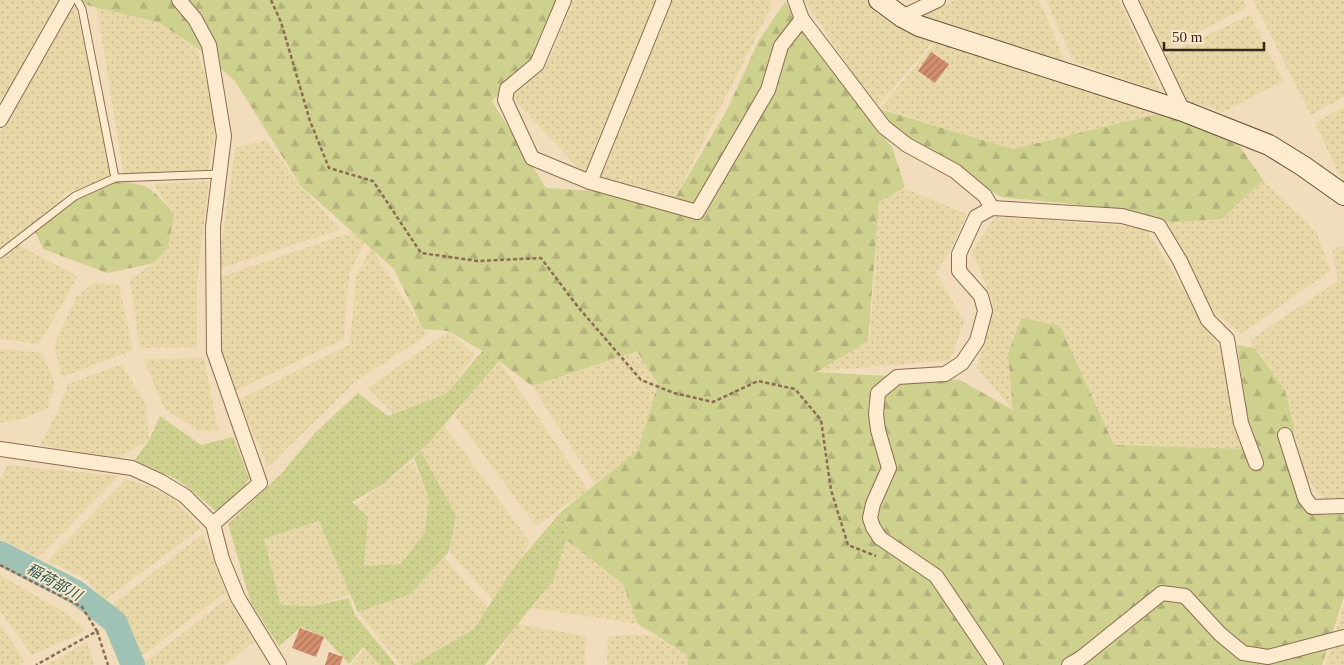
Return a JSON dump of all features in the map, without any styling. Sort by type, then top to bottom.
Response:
[{"type":"street","points":[[2,112],[68,0]]},
{"type":"street","points":[[179,0],[195,19],[209,46],[224,136],[213,228],[214,352],[260,483],[213,524]]},
{"type":"street","points":[[564,0],[537,64],[507,89],[505,100],[532,158],[590,182],[697,212],[768,90],[781,46],[802,19]]},
{"type":"street","points":[[590,182],[664,0]]},
{"type":"street","points":[[795,0],[802,19],[884,127],[907,145],[955,171],[985,196],[992,208]]},
{"type":"street","points":[[879,0],[902,17],[919,26],[1183,111],[1269,145],[1344,195]]},
{"type":"street","points":[[902,17],[938,0]]},
{"type":"street","points":[[1130,0],[1183,111]]},
{"type":"street","points":[[996,665],[936,576],[880,538],[870,518],[873,504],[889,468],[878,430],[876,414],[878,393],[897,377],[945,374],[962,363],[977,341],[985,311],[981,296],[959,271],[959,254],[976,217],[992,208],[1122,216],[1159,226],[1180,261],[1208,320],[1227,339],[1241,423],[1256,463]]},
{"type":"street","points":[[1286,435],[1305,498],[1312,507],[1344,506]]},
{"type":"street","points":[[0,449],[132,468],[160,481],[185,496],[213,524],[222,558],[238,598],[279,665]]},
{"type":"street","points":[[1070,665],[1162,593],[1185,596],[1220,634],[1243,653],[1268,657],[1344,637]]},
{"type":"lane","points":[[77,0],[82,9],[115,178]]},
{"type":"lane","points":[[0,254],[75,196],[115,178],[220,174]]},
{"type":"path","points":[[272,0],[281,22],[310,121],[329,168],[374,181],[421,253],[478,261],[541,258],[578,306],[641,380],[674,393],[713,402],[758,381],[794,389],[821,420],[831,490],[848,545],[876,556]]},
{"type":"path","points":[[0,565],[82,607],[97,631],[108,665]]},
{"type":"path","points":[[36,665],[97,631]]},
{"type":"shaded area","points":[[0,0],[62,0],[3,99],[0,98]]},
{"type":"shaded area","points":[[573,0],[771,0],[772,5],[676,196],[586,176],[511,97],[550,59]]},
{"type":"shaded area","points":[[804,0],[868,0],[880,13],[933,42],[876,108]]},
{"type":"shaded area","points":[[955,0],[1039,0],[1068,68],[920,17]]},
{"type":"shaded area","points":[[1046,0],[1119,0],[1161,92],[1074,62]]},
{"type":"shaded area","points":[[1137,0],[1243,0],[1247,7],[1159,52]]},
{"type":"shaded area","points":[[1253,0],[1344,0],[1344,97],[1311,115]]},
{"type":"shaded area","points":[[72,4],[76,9],[115,178],[66,193],[46,220],[11,240],[0,253],[0,132]]},
{"type":"shaded area","points":[[97,8],[158,22],[196,47],[218,111],[208,172],[124,177]]},
{"type":"shaded area","points":[[1250,15],[1283,81],[1223,112],[1187,101],[1163,56]]},
{"type":"shaded area","points":[[937,41],[1162,113],[1013,149],[880,108]]},
{"type":"shaded area","points":[[1344,107],[1344,185],[1315,122]]},
{"type":"shaded area","points":[[266,140],[301,186],[340,230],[218,269],[235,148]]},
{"type":"shaded area","points":[[1263,180],[1317,233],[1330,271],[1241,334],[1212,311],[1162,223],[1222,219]]},
{"type":"shaded area","points":[[209,181],[197,284],[197,347],[140,348],[130,280],[154,263],[168,247],[173,214],[154,184]]},
{"type":"shaded area","points":[[901,187],[967,214],[951,249],[936,273],[964,322],[950,360],[815,372],[870,339],[879,202]]},
{"type":"shaded area","points":[[995,217],[1145,227],[1218,346],[1252,449],[1114,445],[1060,327],[1013,410],[977,368],[993,303],[972,251]]},
{"type":"shaded area","points":[[352,232],[364,243],[349,275],[344,339],[235,391],[221,351],[220,277]]},
{"type":"shaded area","points":[[18,245],[78,276],[39,344],[0,339],[0,259]]},
{"type":"shaded area","points":[[1344,245],[1344,500],[1326,503],[1305,476],[1285,391],[1250,340],[1338,281],[1332,250]]},
{"type":"shaded area","points":[[371,248],[427,335],[356,381],[268,467],[238,400],[350,344],[356,276]]},
{"type":"shaded area","points":[[94,283],[119,284],[133,350],[62,377],[54,345],[77,296]]},
{"type":"shaded area","points":[[449,331],[475,355],[446,394],[393,414],[368,388]]},
{"type":"shaded area","points":[[0,348],[42,353],[55,384],[48,408],[23,419],[0,423]]},
{"type":"shaded area","points":[[637,351],[658,384],[638,450],[595,484],[532,386]]},
{"type":"shaded area","points":[[204,358],[218,430],[199,431],[164,408],[144,359]]},
{"type":"shaded area","points":[[499,361],[588,490],[536,526],[455,416],[479,380]]},
{"type":"shaded area","points":[[121,364],[146,404],[149,440],[118,458],[40,445],[57,412],[68,384]]},
{"type":"shaded area","points":[[444,425],[530,542],[495,603],[448,550],[421,451]]},
{"type":"shaded area","points":[[413,461],[429,499],[425,532],[401,564],[364,566],[368,517],[356,505]]},
{"type":"shaded area","points":[[8,465],[118,476],[39,557],[0,540],[0,479]]},
{"type":"shaded area","points":[[126,479],[149,486],[176,501],[201,528],[105,600],[85,578],[47,561]]},
{"type":"shaded area","points":[[319,521],[353,594],[313,606],[281,605],[264,539]]},
{"type":"shaded area","points":[[203,534],[226,592],[134,662],[110,606]]},
{"type":"shaded area","points":[[564,538],[623,584],[638,624],[525,607]]},
{"type":"shaded area","points":[[444,558],[488,608],[474,629],[412,665],[401,665],[358,612],[409,595]]},
{"type":"shaded area","points":[[0,575],[69,615],[86,631],[32,655],[0,611]]},
{"type":"shaded area","points":[[228,598],[254,642],[224,665],[141,665]]},
{"type":"shaded area","points":[[1344,603],[1344,665],[1326,665]]},
{"type":"shaded area","points":[[517,624],[586,636],[585,665],[487,665],[492,662]]},
{"type":"shaded area","points":[[0,625],[25,661],[19,665],[0,665]]},
{"type":"shaded area","points":[[653,635],[687,655],[688,665],[607,665],[608,636]]},
{"type":"shaded area","points":[[87,642],[94,665],[47,665]]},
{"type":"shaded area","points":[[367,647],[379,665],[351,665]]},
{"type":"green space","points":[[76,0],[557,0],[534,59],[492,101],[546,188],[676,196],[727,110],[759,40],[785,2],[870,121],[892,147],[905,187],[879,202],[868,341],[816,372],[960,380],[1013,410],[1008,354],[1022,318],[1060,326],[1114,445],[1252,449],[1237,345],[1255,348],[1285,391],[1294,427],[1295,486],[1305,509],[1325,515],[1344,511],[1344,597],[1322,665],[688,665],[687,655],[638,624],[623,584],[564,538],[569,530],[562,511],[638,450],[658,384],[637,351],[532,386],[499,361],[449,331],[423,329],[394,269],[301,186],[235,81],[196,47],[158,22],[90,6]]},
{"type":"green space","points":[[876,108],[1013,149],[1162,113],[1236,141],[1263,180],[1222,219],[1162,223],[1131,210],[1001,197],[908,141]]},
{"type":"green space","points":[[115,182],[136,184],[149,189],[174,214],[168,247],[154,263],[107,273],[43,249],[34,229],[82,191]]},
{"type":"green space","points":[[483,350],[499,361],[426,446],[383,484],[352,502],[368,517],[364,566],[401,564],[425,532],[429,499],[414,458],[421,451],[456,516],[448,553],[409,595],[358,612],[319,521],[264,539],[281,605],[313,606],[349,598],[355,615],[396,665],[380,665],[363,647],[349,664],[324,637],[301,627],[279,646],[251,603],[228,524],[282,473],[315,433],[358,393],[388,416],[446,394]]},
{"type":"green space","points":[[160,416],[201,445],[233,437],[249,478],[242,491],[216,511],[180,481],[135,460],[149,440]]},
{"type":"green space","points":[[562,511],[569,530],[554,579],[485,665],[412,665],[474,629],[517,563]]},
{"type":"building","points":[[931,52],[949,64],[935,83],[918,71]]},
{"type":"building","points":[[300,628],[324,637],[316,657],[292,648]]},
{"type":"building","points":[[329,652],[343,657],[340,665],[325,665]]},
{"type":"waterway","name":"稲荷部川","points":[[0,553],[76,592],[115,622],[133,665]]}]
